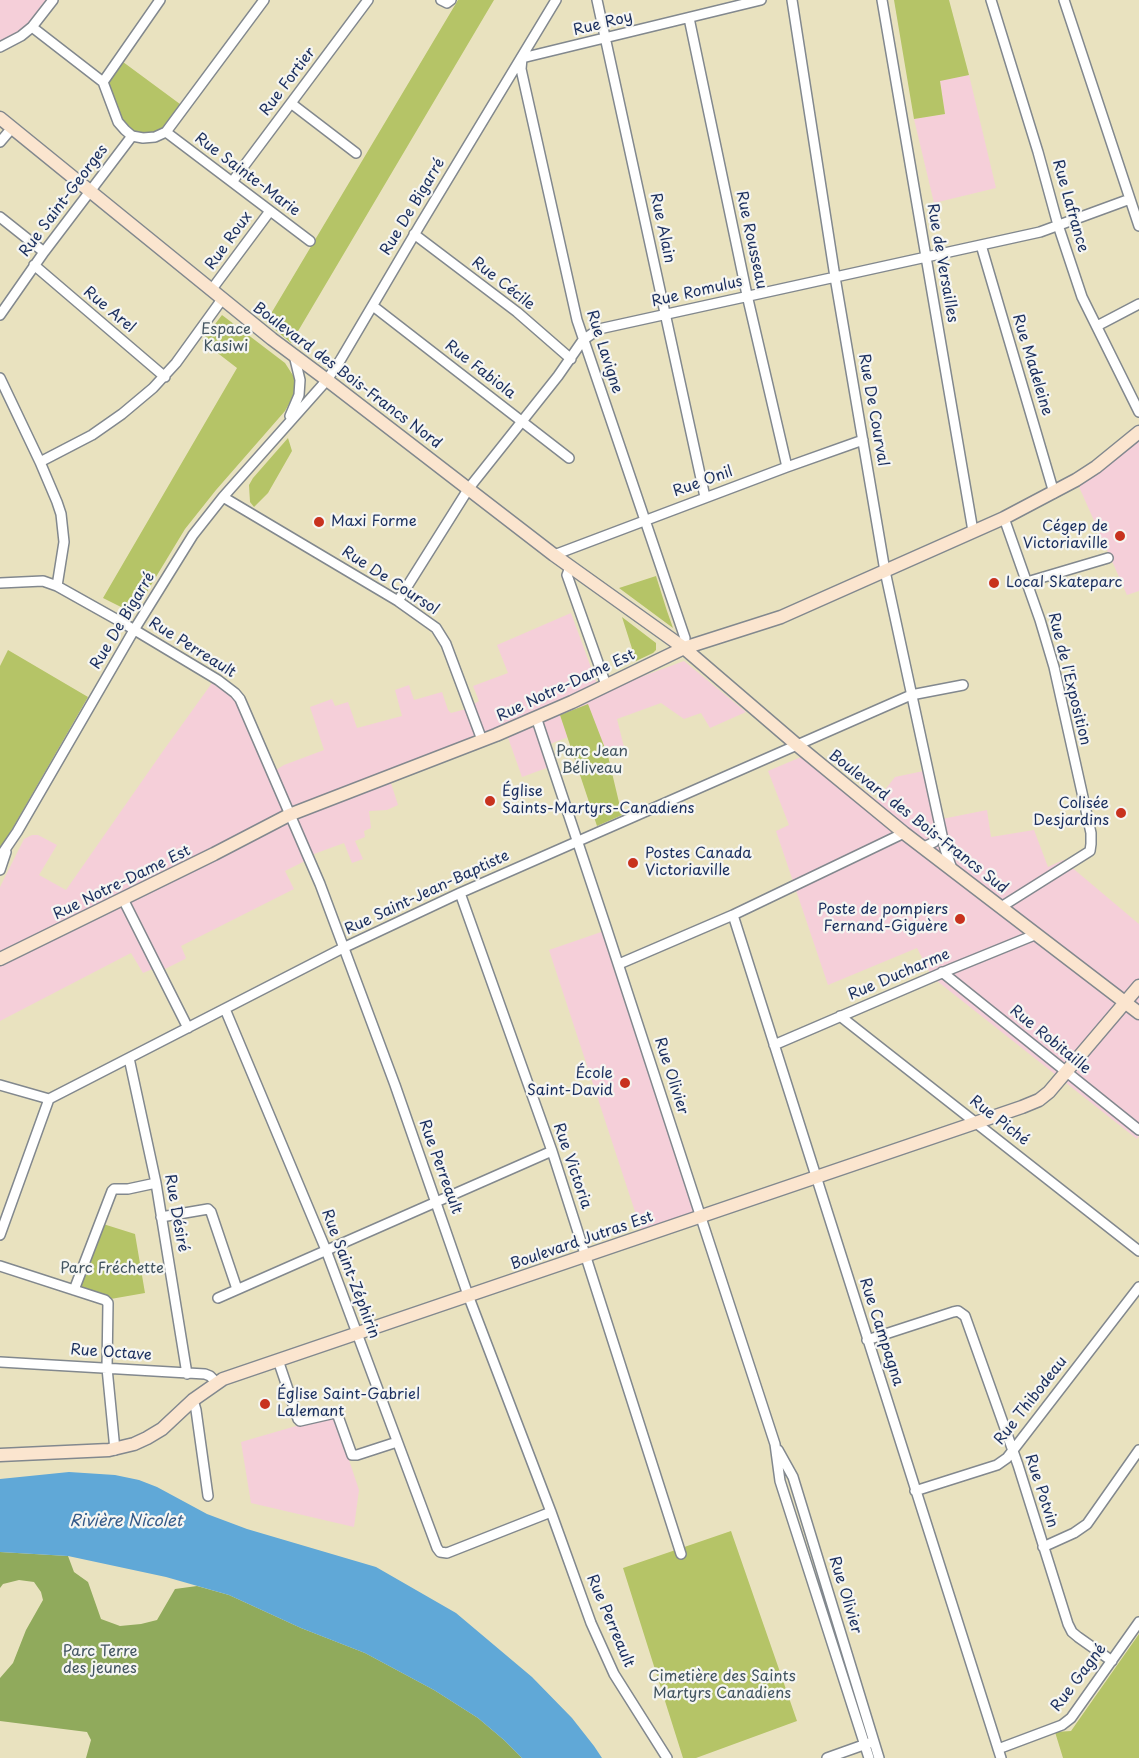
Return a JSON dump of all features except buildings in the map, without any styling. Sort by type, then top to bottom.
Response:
[{"type":"street","points":[[0,47],[21,36],[32,27],[53,0]]},
{"type":"street","points":[[103,82],[160,0]]},
{"type":"street","points":[[32,27],[103,82],[118,122],[125,130],[132,136],[155,137],[166,132],[264,0]]},
{"type":"street","name":"Rue Fortier","points":[[232,182],[368,0]]},
{"type":"street","points":[[441,0],[447,3],[451,0]]},
{"type":"street","name":"Rue De Bigarré","points":[[0,870],[4,862],[3,854],[134,630],[193,535],[223,497],[327,380],[556,0]]},
{"type":"street","name":"Rue Alain","points":[[597,0],[705,497]]},
{"type":"street","name":"Rue Roy","points":[[522,58],[761,0]]},
{"type":"street","name":"Rue De Courval","points":[[792,0],[835,277],[885,571],[939,823],[952,869]]},
{"type":"street","name":"Rue de Versailles","points":[[882,0],[973,531]]},
{"type":"street","name":"Rue Lafrance","points":[[991,0],[1058,225],[1083,297],[1139,412]]},
{"type":"street","points":[[1064,0],[1139,226]]},
{"type":"street","name":"Rue Rousseau","points":[[689,18],[747,295],[786,467]]},
{"type":"street","name":"Rue Lavigne","points":[[522,58],[521,69],[577,320],[686,638],[684,648]]},
{"type":"street","points":[[292,104],[356,153]]},
{"type":"street","name":"Boulevard des Bois-Francs Nord","points":[[0,118],[272,339],[470,488],[554,555],[684,648]]},
{"type":"street","points":[[0,142],[12,128]]},
{"type":"street","name":"Rue Sainte-Marie","points":[[166,132],[310,241]]},
{"type":"street","name":"Rue Saint-Georges","points":[[0,315],[34,265],[132,136]]},
{"type":"street","name":"Rue Romulus","points":[[583,340],[598,329],[1040,232],[1130,199]]},
{"type":"street","name":"Rue Roux","points":[[212,289],[270,211]]},
{"type":"street","points":[[0,217],[44,252]]},
{"type":"street","name":"Rue Cécile","points":[[414,234],[517,312],[571,359]]},
{"type":"street","name":"Rue Madeleine","points":[[981,245],[1054,493]]},
{"type":"street","name":"Rue Arel","points":[[34,265],[165,377]]},
{"type":"street","points":[[39,462],[92,435],[122,414],[165,377],[223,298]]},
{"type":"street","points":[[1097,326],[1139,304]]},
{"type":"street","name":"Rue Fabiola","points":[[373,306],[569,458]]},
{"type":"street","points":[[398,601],[470,488],[571,359],[583,340]]},
{"type":"street","name":"Rue De Bigarré","points":[[287,423],[299,395],[300,380],[294,355]]},
{"type":"street","points":[[0,378],[57,502],[63,527],[63,551],[57,586],[43,581],[0,583]]},
{"type":"street","name":"Rue Notre-Dame Est","points":[[0,959],[289,815],[482,741],[684,648],[782,617],[1004,518],[1054,493],[1096,467],[1139,432]]},
{"type":"street","name":"Rue Onil","points":[[554,555],[645,519],[863,440]]},
{"type":"street","name":"Rue De Coursol","points":[[223,497],[398,601],[436,628],[446,644],[482,741]]},
{"type":"street","name":"Rue de l'Exposition","points":[[1001,907],[1090,851],[1091,833],[1063,703],[1040,620],[1004,518]]},
{"type":"street","points":[[1027,582],[1108,558]]},
{"type":"street","points":[[570,567],[567,575],[606,685]]},
{"type":"street","name":"Rue Perreault","points":[[57,586],[218,680],[237,695],[320,884],[437,1201],[468,1295],[591,1623],[615,1674],[666,1758]]},
{"type":"street","name":"Boulevard des Bois-Francs Sud","points":[[684,648],[904,833],[1139,1013]]},
{"type":"street","name":"Rue Saint-Jean-Baptiste","points":[[49,1099],[343,948],[460,893],[911,695],[963,685]]},
{"type":"street","name":"Rue Olivier","points":[[536,717],[775,1444],[793,1477],[869,1743],[869,1758]]},
{"type":"street","points":[[924,847],[938,837],[939,823]]},
{"type":"street","points":[[619,964],[733,915],[904,833]]},
{"type":"street","name":"Rue Victoria","points":[[460,893],[552,1151],[681,1554]]},
{"type":"street","points":[[123,899],[188,1028]]},
{"type":"street","name":"Rue Campagna","points":[[733,915],[999,1753]]},
{"type":"street","name":"Rue Ducharme","points":[[774,1044],[1037,934]]},
{"type":"street","name":"Rue Robitaille","points":[[942,972],[1139,1130]]},
{"type":"street","name":"Boulevard Jutras Est","points":[[0,1455],[115,1450],[134,1444],[154,1434],[193,1400],[224,1379],[1039,1100],[1067,1072],[1139,986]]},
{"type":"street","name":"Rue Saint-Zéphirin","points":[[225,1009],[326,1250],[437,1548],[447,1553],[551,1512]]},
{"type":"street","name":"Rue Piché","points":[[840,1016],[1139,1251]]},
{"type":"street","name":"Rue Désiré","points":[[129,1058],[156,1183],[187,1374]]},
{"type":"street","points":[[0,1084],[49,1099],[0,1235]]},
{"type":"street","points":[[218,1298],[552,1151]]},
{"type":"street","points":[[74,1290],[112,1191],[156,1183]]},
{"type":"street","points":[[161,1217],[208,1209],[237,1289]]},
{"type":"street","points":[[0,1266],[105,1300],[108,1304],[107,1368],[115,1450]]},
{"type":"street","name":"Rue Thibodeau","points":[[915,1491],[997,1465],[1007,1458],[1139,1287]]},
{"type":"street","name":"Rue Potvin","points":[[867,1340],[952,1312],[958,1311],[965,1316],[1013,1450],[1068,1624],[1072,1632],[1112,1661]]},
{"type":"street","points":[[278,1360],[298,1419],[302,1421],[335,1413],[350,1454],[357,1455],[398,1442]]},
{"type":"street","name":"Rue Octave","points":[[0,1362],[205,1374],[217,1383]]},
{"type":"street","points":[[193,1400],[208,1496]]},
{"type":"street","points":[[1043,1547],[1074,1533],[1087,1524],[1139,1450]]},
{"type":"street","name":"Rue Gagné","points":[[999,1753],[1062,1725],[1071,1718],[1139,1622]]},
{"type":"street","points":[[827,1758],[869,1743]]},
{"type":"street","name":"Rue Olivier","points":[[869,1743],[879,1758]]},
{"type":"shaded area","points":[[0,0],[53,0],[39,20],[0,47]]},
{"type":"shaded area","points":[[969,75],[996,188],[934,203],[914,119],[945,114],[940,80]]},
{"type":"shaded area","name":"Cégep de Victoriaville","points":[[1139,432],[1139,591],[1127,595],[1076,480]]},
{"type":"shaded area","points":[[571,613],[600,692],[684,661],[746,712],[710,728],[701,713],[684,719],[661,703],[617,719],[625,751],[608,756],[588,705],[560,715],[568,737],[545,746],[552,766],[522,777],[506,732],[389,777],[398,805],[387,810],[369,811],[371,828],[364,831],[365,837],[355,841],[363,859],[352,863],[344,843],[314,854],[285,871],[294,889],[181,946],[185,959],[165,969],[162,965],[143,973],[131,953],[0,1021],[0,887],[24,839],[38,835],[57,845],[39,875],[66,890],[212,683],[237,695],[271,773],[284,765],[324,750],[310,707],[332,699],[335,706],[348,702],[357,728],[402,716],[395,690],[409,685],[414,700],[442,692],[451,713],[466,709],[479,701],[473,686],[508,673],[497,645]]},
{"type":"shaded area","points":[[813,752],[877,800],[895,777],[933,769],[942,819],[987,810],[991,837],[1034,830],[1048,867],[1063,860],[1139,924],[1139,1136],[1137,1139],[932,977],[917,948],[828,985],[776,831],[789,825],[768,771]]},
{"type":"shaded area","name":"École Saint-David","points":[[607,930],[701,1216],[643,1236],[549,950]]},
{"type":"shaded area","points":[[334,1415],[359,1490],[354,1527],[251,1503],[241,1442]]},
{"type":"green space","points":[[458,0],[494,0],[291,343],[266,322]]},
{"type":"green space","points":[[894,0],[949,0],[969,75],[940,81],[945,114],[914,119]]},
{"type":"green space","points":[[119,59],[184,107],[155,137],[125,130],[103,82]]},
{"type":"green space","name":"Espace Kasiwi","points":[[222,315],[285,363],[294,377],[294,395],[285,411],[185,529],[142,600],[128,608],[121,607],[103,598],[237,368],[202,341]]},
{"type":"green space","points":[[288,438],[292,451],[268,493],[254,507],[250,502],[249,485]]},
{"type":"green space","points":[[656,576],[667,611],[673,628],[619,588]]},
{"type":"green space","points":[[622,617],[656,643],[656,650],[653,653],[636,661]]},
{"type":"green space","points":[[8,650],[88,697],[0,850],[0,666]]},
{"type":"green space","name":"Parc Jean Béliveau","points":[[588,704],[608,756],[622,815],[597,826],[560,715]]},
{"type":"green space","name":"Parc Fréchette","points":[[100,1223],[135,1234],[145,1293],[105,1300],[74,1290]]},
{"type":"green space","name":"Cimetière des Saints Martyrs Canadiens","points":[[731,1531],[797,1721],[696,1758],[683,1758],[623,1568]]},
{"type":"green space","name":"Parc Terre des jeunes","points":[[0,1552],[68,1556],[74,1572],[88,1582],[101,1619],[120,1626],[157,1620],[175,1589],[197,1586],[229,1595],[301,1628],[365,1653],[434,1690],[478,1718],[522,1758],[86,1758],[91,1740],[87,1732],[0,1721],[0,1678],[13,1663],[26,1630],[43,1600],[34,1582],[19,1580],[3,1584],[0,1588]]},
{"type":"green space","points":[[1139,1634],[1139,1758],[1063,1758],[1055,1732],[1071,1731]]},
{"type":"water","name":"Rivière Nicolet","points":[[69,1472],[115,1475],[139,1480],[207,1514],[247,1529],[376,1567],[456,1613],[532,1677],[572,1718],[602,1758],[522,1758],[478,1718],[434,1690],[365,1653],[301,1628],[229,1595],[166,1577],[68,1556],[0,1552],[0,1479]]},
{"type":"place","name":"Maxi Forme","points":[[319,522]]},
{"type":"place","name":"Cégep de Victoriaville","points":[[1120,536]]},
{"type":"place","name":"Local Skateparc","points":[[994,583]]},
{"type":"place","name":"Église Saints-Martyrs-Canadiens","points":[[490,801]]},
{"type":"place","name":"Colisée Desjardins","points":[[1121,813]]},
{"type":"place","name":"Postes Canada Victoriaville","points":[[633,863]]},
{"type":"place","name":"Poste de pompiers Fernand-Giguère","points":[[960,919]]},
{"type":"place","name":"École Saint-David","points":[[625,1083]]},
{"type":"place","name":"Église Saint-Gabriel Lalemant","points":[[265,1404]]}]
